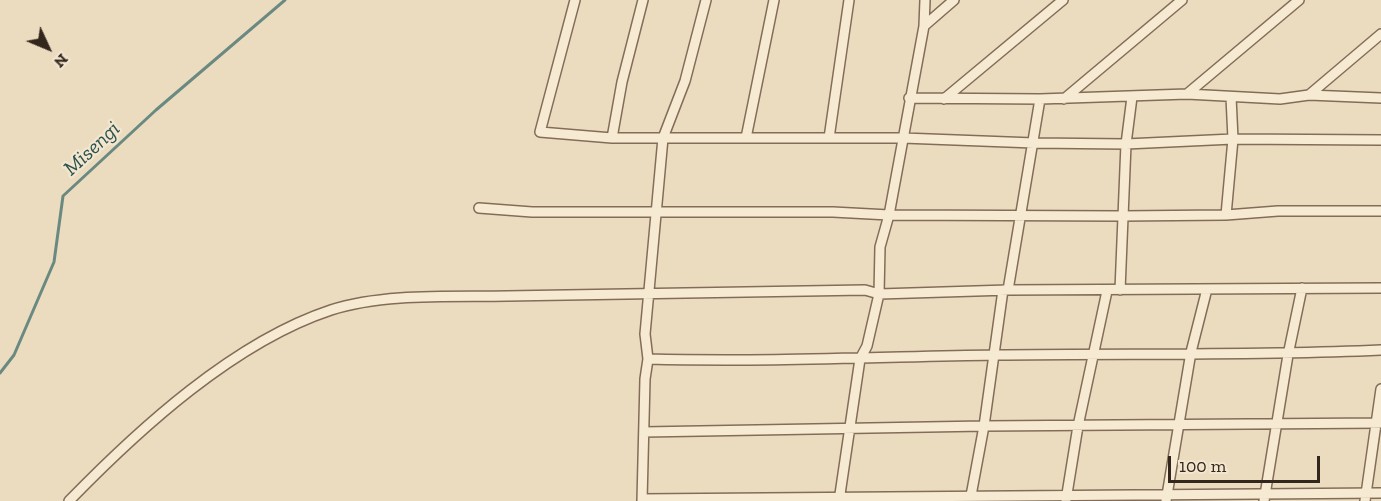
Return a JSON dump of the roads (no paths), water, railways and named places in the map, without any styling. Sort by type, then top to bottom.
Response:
[{"type":"street","points":[[575,0],[540,132],[612,138],[903,138],[1126,144],[1233,139],[1381,140]]},
{"type":"street","points":[[612,138],[622,82],[643,0]]},
{"type":"street","points":[[706,0],[685,81],[663,138],[645,334],[648,359],[645,379],[642,500],[1366,497],[1381,493]]},
{"type":"street","points":[[746,138],[774,0]]},
{"type":"street","points":[[829,138],[849,0]]},
{"type":"street","points":[[840,498],[852,430],[860,359],[867,346],[879,294],[880,247],[889,214],[924,26],[925,0]]},
{"type":"street","points":[[924,26],[954,0]]},
{"type":"street","points":[[944,99],[1063,0]]},
{"type":"street","points":[[1064,99],[1182,0]]},
{"type":"street","points":[[1187,94],[1299,0]]},
{"type":"street","points":[[1309,94],[1381,34]]},
{"type":"street","points":[[909,98],[1064,99],[1187,94],[1280,99],[1309,94],[1381,98]]},
{"type":"street","points":[[1120,290],[1126,144],[1132,97]]},
{"type":"street","points":[[1226,215],[1233,139],[1231,97]]},
{"type":"street","points":[[970,498],[984,426],[993,355],[1022,214],[1040,99]]},
{"type":"street","points":[[479,208],[532,212],[833,212],[1122,216],[1226,215],[1278,211],[1381,211]]},
{"type":"street","points":[[1265,497],[1288,355],[1302,288]]},
{"type":"street","points":[[69,501],[116,453],[182,396],[289,327],[332,309],[369,302],[422,298],[650,292],[865,290],[879,294],[1006,290],[1381,288]]},
{"type":"street","points":[[1166,497],[1191,352],[1207,289]]},
{"type":"street","points":[[1067,498],[1078,426],[1107,291]]},
{"type":"street","points":[[648,359],[754,362],[1191,352],[1288,355],[1381,350]]},
{"type":"street","points":[[1366,497],[1379,423],[1381,389]]},
{"type":"street","points":[[644,432],[1179,423],[1379,423]]},
{"type":"waterway","name":"Misengi","points":[[0,373],[14,355],[54,262],[63,196],[156,110],[285,0]]}]
